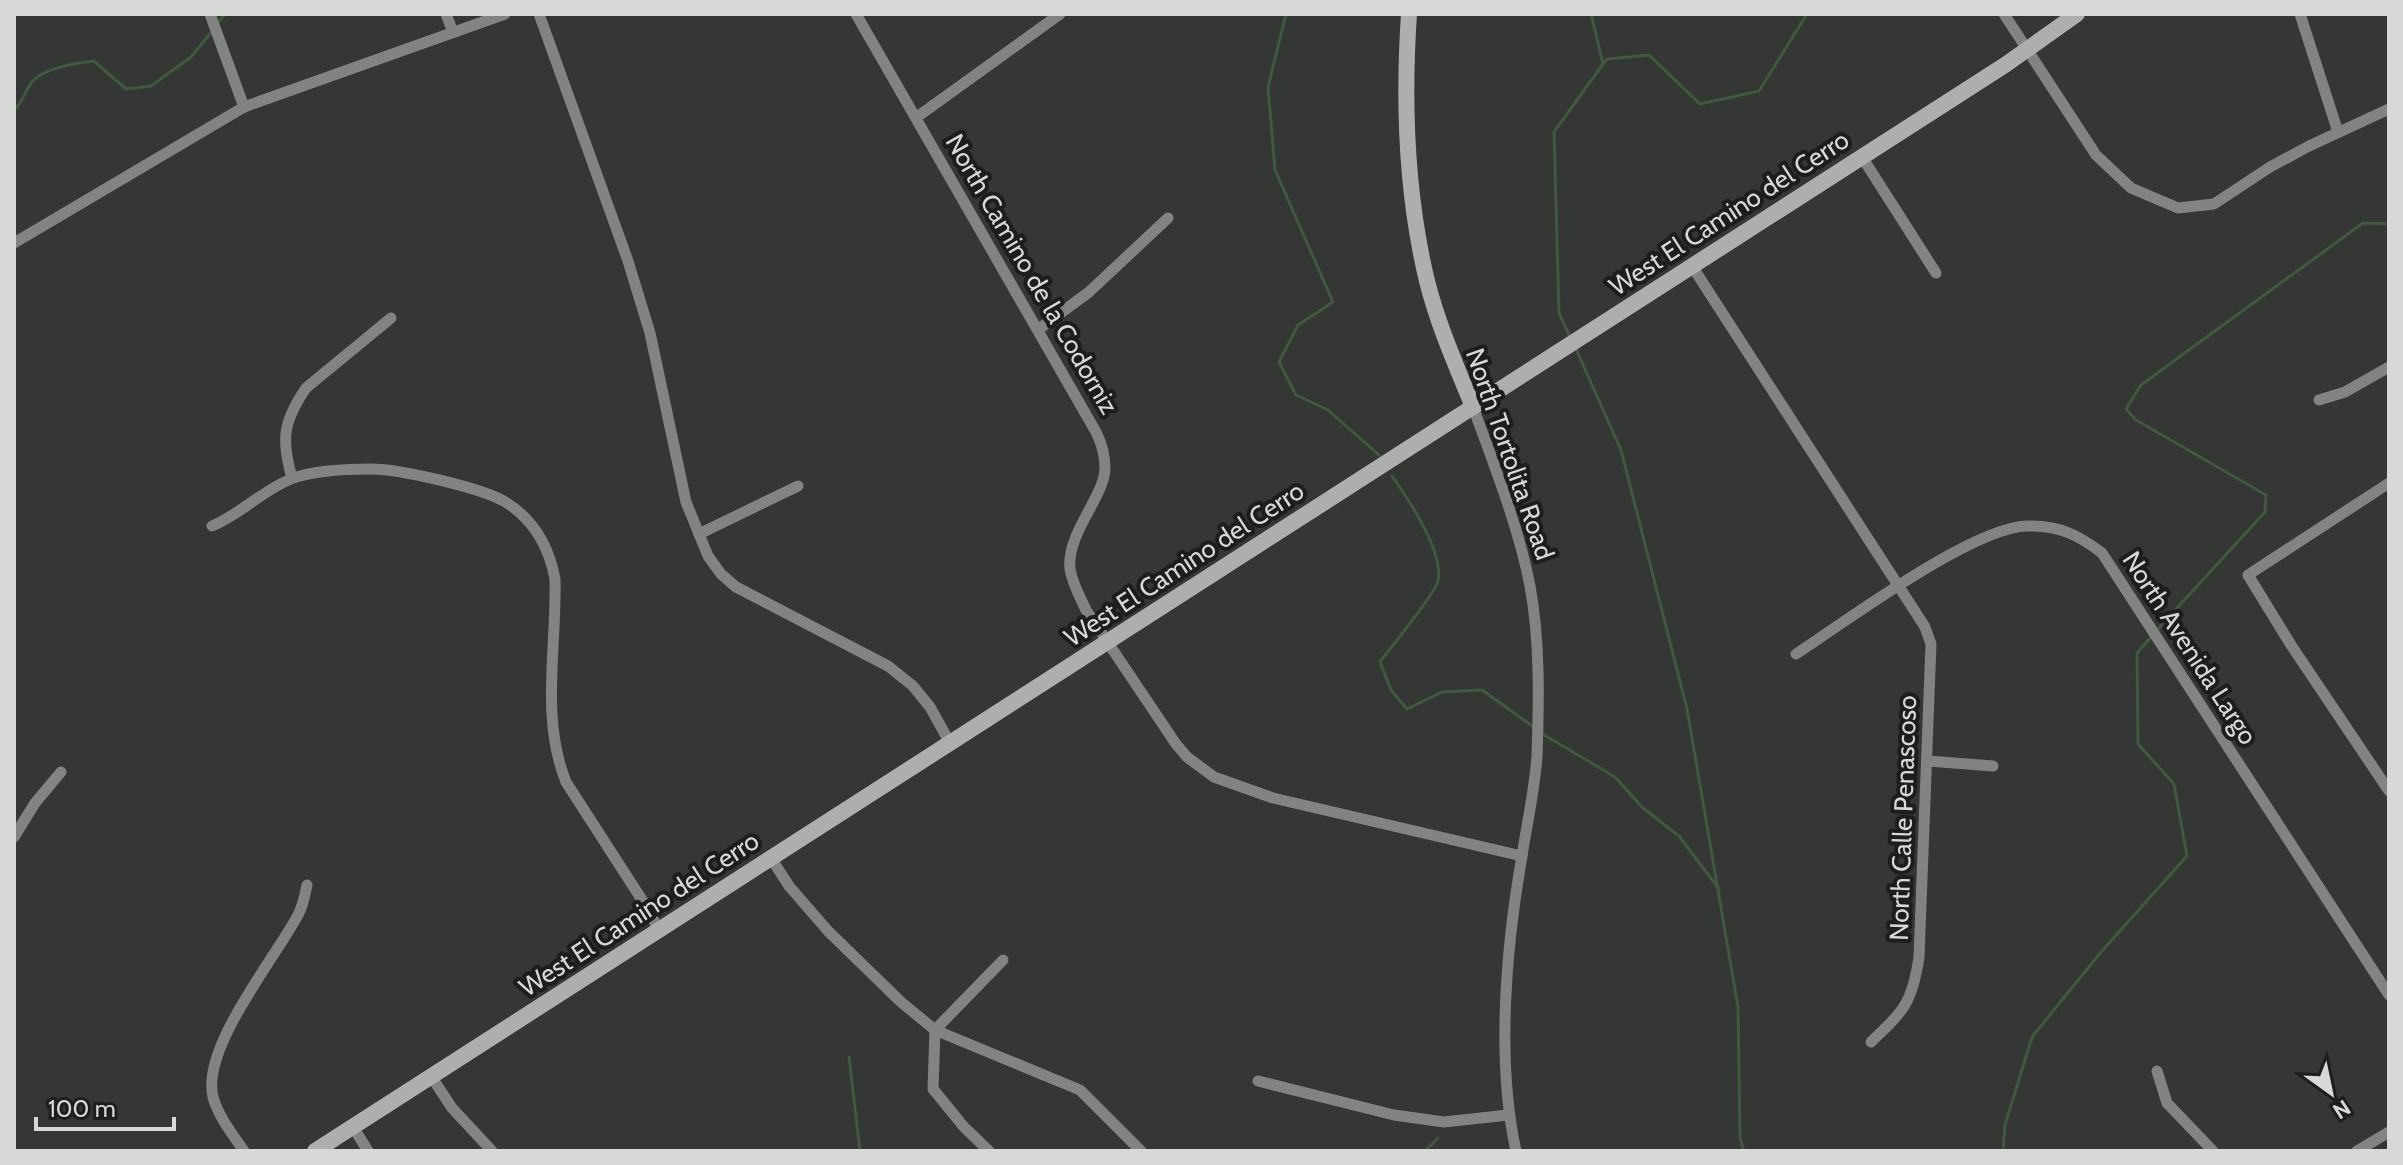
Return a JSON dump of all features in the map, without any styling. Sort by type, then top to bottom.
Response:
[{"type":"street","points":[[210,14],[244,107]]},
{"type":"street","points":[[446,14],[453,32]]},
{"type":"street","points":[[14,243],[244,107],[505,14]]},
{"type":"street","points":[[539,14],[641,303],[686,502],[708,556],[721,574],[736,587],[888,666],[913,686],[930,707],[950,743]]},
{"type":"street","name":"North Camino de la Codorniz","points":[[856,14],[1039,329],[1101,443],[1105,470],[1080,525],[1070,567],[1086,610],[1176,744],[1187,757],[1214,777],[1273,798],[1522,856]]},
{"type":"street","points":[[917,117],[1060,14]]},
{"type":"street","name":"North Tortolita Road","points":[[1409,14],[1408,169],[1426,279],[1445,341],[1473,407],[1505,500],[1530,585],[1537,646],[1537,757],[1510,944],[1506,1017],[1508,1115],[1516,1151]]},
{"type":"street","points":[[2004,14],[2096,155],[2131,188],[2178,208],[2214,204],[2270,167],[2389,109]]},
{"type":"street","name":"West El Camino del Cerro","points":[[315,1151],[2028,50],[2077,14]]},
{"type":"street","points":[[2300,14],[2338,132]]},
{"type":"street","points":[[1862,157],[1936,273]]},
{"type":"street","points":[[1039,329],[1089,292],[1168,218]]},
{"type":"street","points":[[1692,266],[1898,588]]},
{"type":"street","points":[[292,478],[284,446],[285,428],[297,402],[306,388],[391,318]]},
{"type":"street","points":[[2319,400],[2345,392],[2389,367]]},
{"type":"street","points":[[212,526],[292,478],[333,471],[373,468],[407,474],[483,491],[507,503],[539,534],[551,559],[555,579],[551,710],[557,760],[566,782],[659,930]]},
{"type":"street","points":[[2389,483],[2248,575],[2389,791]]},
{"type":"street","points":[[699,534],[798,486]]},
{"type":"street","name":"North Avenida Largo","points":[[1796,654],[1963,548],[1994,534],[2027,526],[2077,534],[2102,553],[2389,995]]},
{"type":"street","name":"North Calle Penascoso","points":[[1871,1042],[1901,1013],[1914,989],[1919,957],[1931,644],[1925,627],[1898,588]]},
{"type":"street","points":[[1928,761],[1993,766]]},
{"type":"street","points":[[14,837],[35,803],[61,772]]},
{"type":"street","points":[[771,858],[789,886],[828,931],[901,1002],[935,1030],[1080,1090],[1141,1151]]},
{"type":"street","points":[[244,1151],[225,1124],[213,1098],[213,1063],[223,1040],[300,911],[307,885]]},
{"type":"street","points":[[989,1151],[964,1127],[933,1089],[935,1030],[1003,960]]},
{"type":"street","points":[[2157,1071],[2167,1103],[2213,1151]]},
{"type":"street","points":[[431,1076],[452,1108],[492,1151]]},
{"type":"street","points":[[1258,1081],[1394,1115],[1444,1122],[1508,1115]]},
{"type":"street","points":[[353,1127],[368,1151]]},
{"type":"street","points":[[2357,1151],[2389,1132]]},
{"type":"waterway","points":[[217,24],[225,14]]},
{"type":"waterway","points":[[1286,14],[1268,87],[1275,170],[1333,302],[1298,325],[1279,362],[1296,395],[1328,410],[1379,455]]},
{"type":"waterway","points":[[1591,14],[1603,64]]},
{"type":"waterway","points":[[1571,339],[1559,313],[1554,132],[1603,64],[1607,59],[1649,55],[1700,104],[1759,91],[1807,14]]},
{"type":"waterway","points":[[14,110],[37,77],[79,63],[94,61],[126,89],[151,86],[191,57],[213,30]]},
{"type":"waterway","points":[[2156,631],[2265,512],[2266,495],[2136,420],[2126,409],[2141,385],[2363,223],[2389,224]]},
{"type":"waterway","points":[[1576,349],[1621,450],[1687,709],[1738,1007],[1740,1138],[1744,1151]]},
{"type":"waterway","points":[[1392,476],[1431,541],[1436,555],[1438,581],[1430,597],[1380,662],[1391,690],[1407,709],[1442,692],[1482,690],[1535,728]]},
{"type":"waterway","points":[[2003,1151],[2005,1125],[2032,1037],[2101,952],[2187,856],[2174,784],[2138,744],[2137,653],[2151,637]]},
{"type":"waterway","points":[[1541,733],[1615,777],[1643,808],[1679,836],[1719,889]]},
{"type":"waterway","points":[[849,1057],[860,1151]]},
{"type":"waterway","points":[[1425,1151],[1438,1138]]}]
